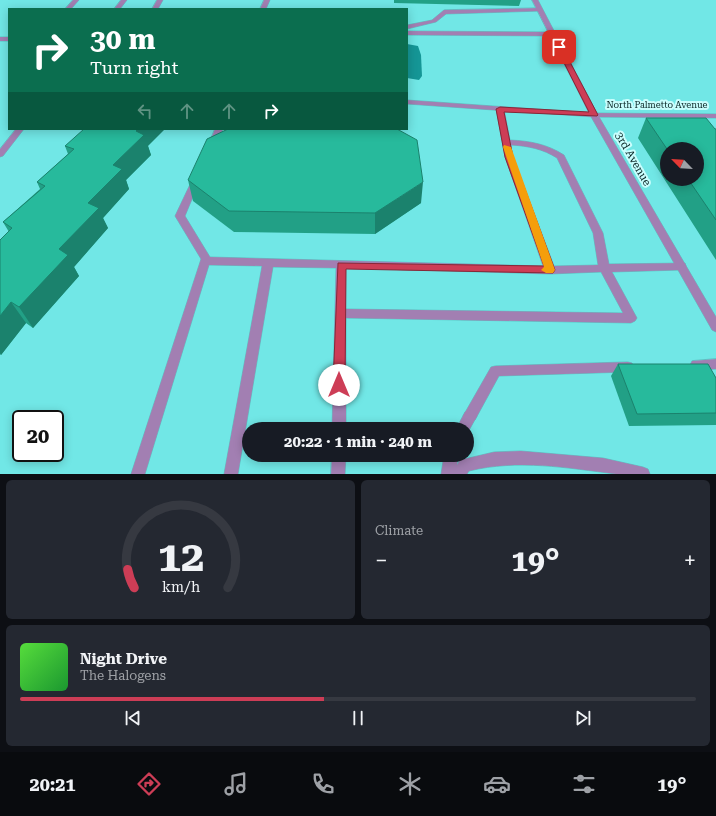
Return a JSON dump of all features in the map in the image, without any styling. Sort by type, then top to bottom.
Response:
[{"type":"street","points":[[69,8],[76,0]]},
{"type":"street","points":[[117,8],[124,0]]},
{"type":"street","name":"3rd Avenue","points":[[535,0],[594,115],[716,327]]},
{"type":"street","points":[[408,27],[434,21],[444,12],[540,10]]},
{"type":"street","points":[[408,33],[552,34]]},
{"type":"street","name":"North Palmetto Avenue","points":[[408,102],[594,115],[716,116]]},
{"type":"street","points":[[500,109],[509,157],[550,270]]},
{"type":"street","points":[[0,154],[4,145],[19,130]]},
{"type":"street","points":[[206,158],[219,130]]},
{"type":"street","points":[[340,313],[631,318],[604,268],[598,233],[561,157],[549,149],[525,143],[506,142]]},
{"type":"street","points":[[200,173],[180,216],[207,261]]},
{"type":"street","points":[[138,474],[205,261],[207,261]]},
{"type":"street","points":[[207,261],[550,270],[681,266]]},
{"type":"street","points":[[231,474],[268,263]]},
{"type":"street","points":[[339,422],[341,265]]},
{"type":"street","points":[[684,365],[716,364]]},
{"type":"street","points":[[467,422],[495,371],[637,367]]},
{"type":"street","points":[[459,474],[466,465],[490,459],[527,457],[622,467],[643,474]]},
{"type":"street","points":[[338,462],[338,474]]},
{"type":"street","points":[[448,474],[450,462]]},
{"type":"water","points":[[408,44],[418,46],[421,55],[422,76],[419,80],[408,78]]},
{"type":"building","points":[[646,118],[706,118],[716,129],[716,220],[693,186],[704,186],[704,142],[662,142]]},
{"type":"building","points":[[83,130],[137,130],[136,131],[144,135],[113,165],[122,169],[88,203],[99,208],[59,249],[68,255],[19,307],[11,302],[0,316],[0,240],[12,228],[3,222],[45,186],[37,182],[74,149],[65,146]]},
{"type":"building","points":[[226,130],[399,130],[417,140],[423,182],[375,213],[229,211],[188,180],[207,139]]},
{"type":"building","points":[[618,364],[708,364],[716,378],[716,413],[637,414]]},
{"type":"slow traffic","points":[[507,147],[509,157],[550,270],[546,270]]},
{"type":"route","points":[[339,385],[341,265],[550,270],[509,157],[500,109],[594,115],[559,47]]}]
